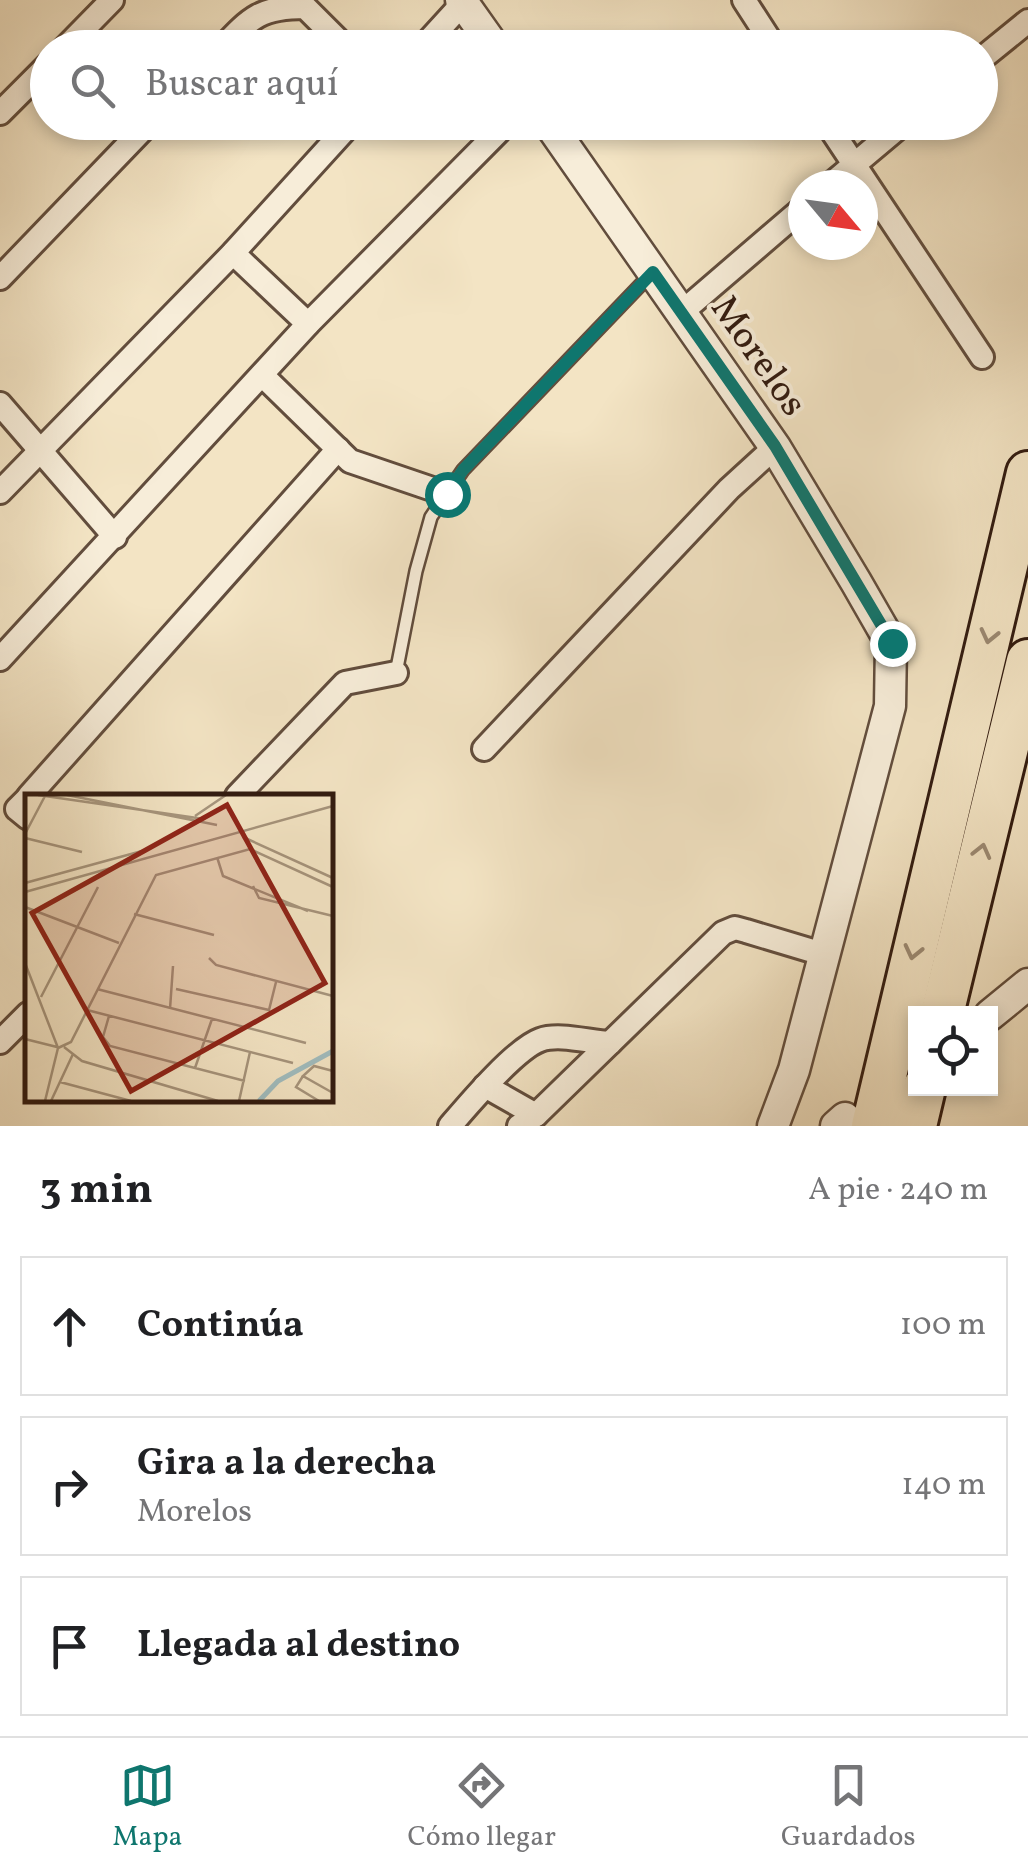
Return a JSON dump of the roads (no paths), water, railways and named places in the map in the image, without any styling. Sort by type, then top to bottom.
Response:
[{"type":"highway","points":[[851,1123],[1028,473]]},
{"type":"highway","points":[[944,1006],[1028,661]]},
{"type":"highway","points":[[915,1126],[922,1096]]},
{"type":"street","points":[[83,30],[112,0]]},
{"type":"street","points":[[744,0],[764,30]]},
{"type":"street","points":[[438,30],[462,2],[482,30]]},
{"type":"street","points":[[239,30],[251,17],[276,7],[304,6],[328,30]]},
{"type":"street","points":[[998,45],[1028,20]]},
{"type":"street","points":[[0,113],[30,83]]},
{"type":"street","points":[[0,278],[133,140]]},
{"type":"street","points":[[0,492],[233,254],[336,140]]},
{"type":"street","points":[[0,659],[308,324],[490,140]]},
{"type":"street","name":"Morelos","points":[[561,140],[775,446],[892,643],[890,706],[826,955]]},
{"type":"street","points":[[838,140],[982,357]]},
{"type":"street","points":[[847,170],[883,140]]},
{"type":"street","points":[[682,312],[788,221]]},
{"type":"street","points":[[233,254],[308,324]]},
{"type":"street","points":[[262,375],[350,461],[447,494]]},
{"type":"street","points":[[0,404],[115,537]]},
{"type":"street","points":[[484,749],[729,489],[775,446]]},
{"type":"street","points":[[31,794],[338,450]]},
{"type":"street","points":[[238,794],[345,683],[396,673]]},
{"type":"street","points":[[485,1086],[527,1120],[724,933],[735,928],[826,955],[794,1070],[773,1126]]},
{"type":"street","points":[[998,1008],[1026,984]]},
{"type":"street","points":[[0,1042],[25,1017]]},
{"type":"street","points":[[450,1126],[485,1086],[536,1041],[549,1038],[610,1043]]},
{"type":"lane","points":[[396,673],[416,572],[432,518],[447,494],[463,470],[653,272]]}]
